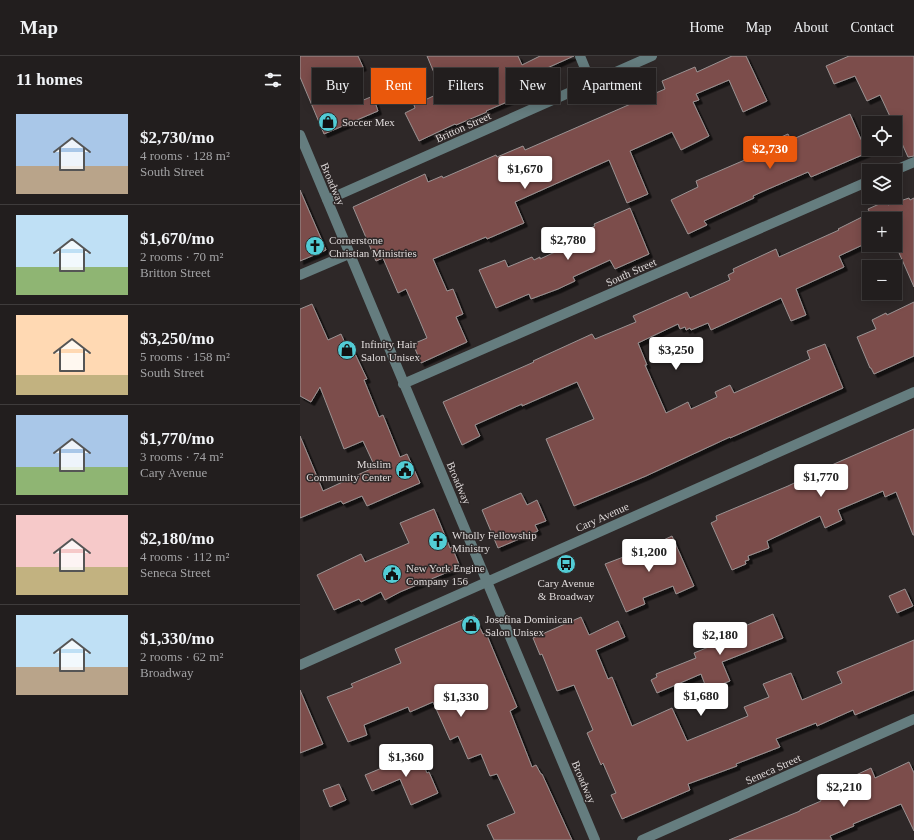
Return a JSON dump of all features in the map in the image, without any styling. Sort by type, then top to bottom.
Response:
[{"type":"street","points":[[580,56],[585,68]]},
{"type":"street","name":"Britton Street","points":[[625,68],[652,56]]},
{"type":"street","name":"Britton Street","points":[[327,200],[568,93]]},
{"type":"street","name":"Broadway","points":[[300,135],[403,384],[488,581],[596,840]]},
{"type":"street","points":[[902,167],[914,162]]},
{"type":"street","name":"South Street","points":[[403,384],[862,184]]},
{"type":"street","points":[[300,275],[349,254]]},
{"type":"street","name":"Cary Avenue","points":[[300,665],[914,392]]},
{"type":"street","name":"Seneca Street","points":[[642,840],[914,720]]},
{"type":"building","points":[[300,56],[358,56],[363,67],[361,68],[312,68],[312,104],[363,104],[363,100],[371,97],[371,104],[376,104],[378,111],[324,134],[300,77]]},
{"type":"building","points":[[427,56],[518,56],[522,65],[540,56],[574,56],[547,68],[506,68],[506,102],[419,141],[405,113],[415,108],[414,105],[426,104],[426,99],[434,96],[434,104],[498,104],[498,68],[434,68],[434,73]]},
{"type":"building","points":[[732,56],[746,56],[767,101],[743,112],[729,80],[696,94],[699,100],[693,102],[709,136],[681,150],[672,132],[630,151],[648,194],[627,203],[609,160],[515,202],[524,223],[487,239],[486,237],[433,259],[447,291],[453,289],[463,314],[456,317],[467,342],[421,363],[413,344],[427,338],[406,289],[398,293],[383,258],[376,261],[353,207],[425,174],[428,182],[442,176],[443,178],[496,155],[497,157],[523,146],[525,150],[631,104],[656,104],[656,93],[665,89],[662,81],[695,67],[697,72]]},
{"type":"building","points":[[849,56],[914,56],[914,156],[908,157],[902,144],[902,116],[890,116],[880,95],[867,101],[855,76],[834,84],[826,66]]},
{"type":"building","points":[[850,114],[862,142],[862,155],[811,177],[808,172],[766,190],[753,196],[754,198],[704,221],[707,225],[688,234],[671,200],[698,187],[696,181],[747,159],[744,153],[788,134],[791,140]]},
{"type":"building","points":[[300,190],[326,250],[300,261]]},
{"type":"building","points":[[914,198],[914,287],[899,252],[902,252],[902,212],[870,212],[868,209],[879,204],[902,204],[902,200]]},
{"type":"building","points":[[630,208],[649,254],[615,269],[610,260],[573,277],[575,281],[558,289],[531,299],[529,294],[496,308],[479,270],[505,260],[508,267],[532,257],[534,260],[540,257],[540,259],[568,246],[565,240],[595,226],[594,224]]},
{"type":"building","points":[[862,217],[862,245],[839,256],[844,267],[796,289],[806,315],[791,321],[781,298],[711,330],[708,323],[691,330],[690,328],[686,330],[685,327],[680,329],[678,324],[638,343],[647,365],[645,365],[666,413],[688,402],[691,409],[717,397],[715,392],[730,385],[734,393],[810,359],[807,351],[825,344],[843,388],[730,437],[646,476],[574,506],[546,439],[594,419],[577,382],[475,425],[480,436],[462,445],[443,402],[534,362],[533,361],[592,334],[595,339],[636,322],[633,316],[687,292],[690,298],[730,280],[728,275],[734,272],[733,269],[776,249],[779,257],[839,230],[838,229]]},
{"type":"building","points":[[914,302],[914,356],[874,374],[857,337],[876,329],[872,320],[886,313],[887,315]]},
{"type":"building","points":[[312,304],[328,340],[341,334],[345,343],[349,341],[367,379],[364,380],[379,417],[383,415],[400,457],[407,454],[420,483],[367,506],[362,496],[343,504],[341,501],[300,518],[300,436],[323,491],[375,467],[363,441],[344,449],[320,387],[311,402],[300,396],[300,309]]},
{"type":"building","points":[[914,429],[914,535],[896,492],[885,497],[883,491],[838,510],[842,520],[825,528],[820,516],[767,541],[769,548],[748,556],[749,560],[745,561],[746,564],[732,570],[711,523],[717,520],[716,516],[788,486]]},
{"type":"building","points":[[521,493],[527,505],[537,500],[546,521],[535,525],[538,531],[498,548],[482,510]]},
{"type":"building","points":[[434,509],[450,548],[452,547],[460,567],[400,592],[385,600],[381,592],[361,602],[359,599],[334,610],[317,575],[361,554],[365,562],[409,543],[400,523]]},
{"type":"building","points":[[672,536],[694,586],[676,594],[673,586],[643,598],[645,604],[626,612],[605,564],[655,545]]},
{"type":"building","points":[[905,589],[913,606],[897,613],[889,596]]},
{"type":"building","points":[[773,614],[783,638],[722,662],[730,681],[707,690],[701,674],[657,693],[651,680],[657,677],[656,674],[696,658],[694,653],[740,634],[738,629]]},
{"type":"building","points":[[474,615],[483,634],[486,633],[517,707],[510,711],[532,767],[536,765],[542,774],[572,840],[494,840],[487,825],[515,813],[497,774],[490,776],[481,754],[468,759],[458,736],[450,740],[433,702],[410,712],[408,707],[364,725],[367,735],[348,742],[327,697],[353,687],[351,684],[401,663],[395,649]]},
{"type":"building","points":[[581,617],[589,635],[618,621],[625,637],[596,650],[608,679],[612,677],[632,726],[672,708],[687,741],[748,716],[744,707],[769,697],[763,684],[791,673],[802,700],[842,683],[837,672],[914,640],[914,690],[855,715],[853,710],[817,726],[816,723],[776,739],[780,747],[736,764],[737,766],[688,784],[690,790],[622,819],[611,795],[616,793],[603,763],[601,765],[587,733],[593,730],[574,685],[557,691],[542,654],[540,655],[533,638]]},
{"type":"building","points":[[300,690],[323,744],[300,753]]},
{"type":"building","points":[[418,753],[427,773],[429,772],[438,793],[411,805],[400,779],[372,791],[365,775]]},
{"type":"building","points":[[909,762],[914,773],[914,831],[901,804],[853,824],[854,826],[830,836],[832,840],[729,840],[821,801],[819,796],[858,779],[856,775],[871,768],[875,778]]},
{"type":"building","points":[[339,784],[346,800],[330,807],[323,790]]},
{"type":"place","name":"Soccer Mex","points":[[328,122]]},
{"type":"place","name":"Cornerstone Christian Ministries","points":[[315,246]]},
{"type":"place","name":"Infinity Hair Salon Unisex","points":[[347,350]]},
{"type":"place","name":"Muslim Community Center","points":[[405,470]]},
{"type":"place","name":"Wholly Fellowship Ministry","points":[[438,541]]},
{"type":"place","name":"Cary Avenue & Broadway","points":[[566,564]]},
{"type":"place","name":"New York Engine Company 156","points":[[392,574]]},
{"type":"place","name":"Josefina Dominican Salon Unisex","points":[[471,625]]}]
